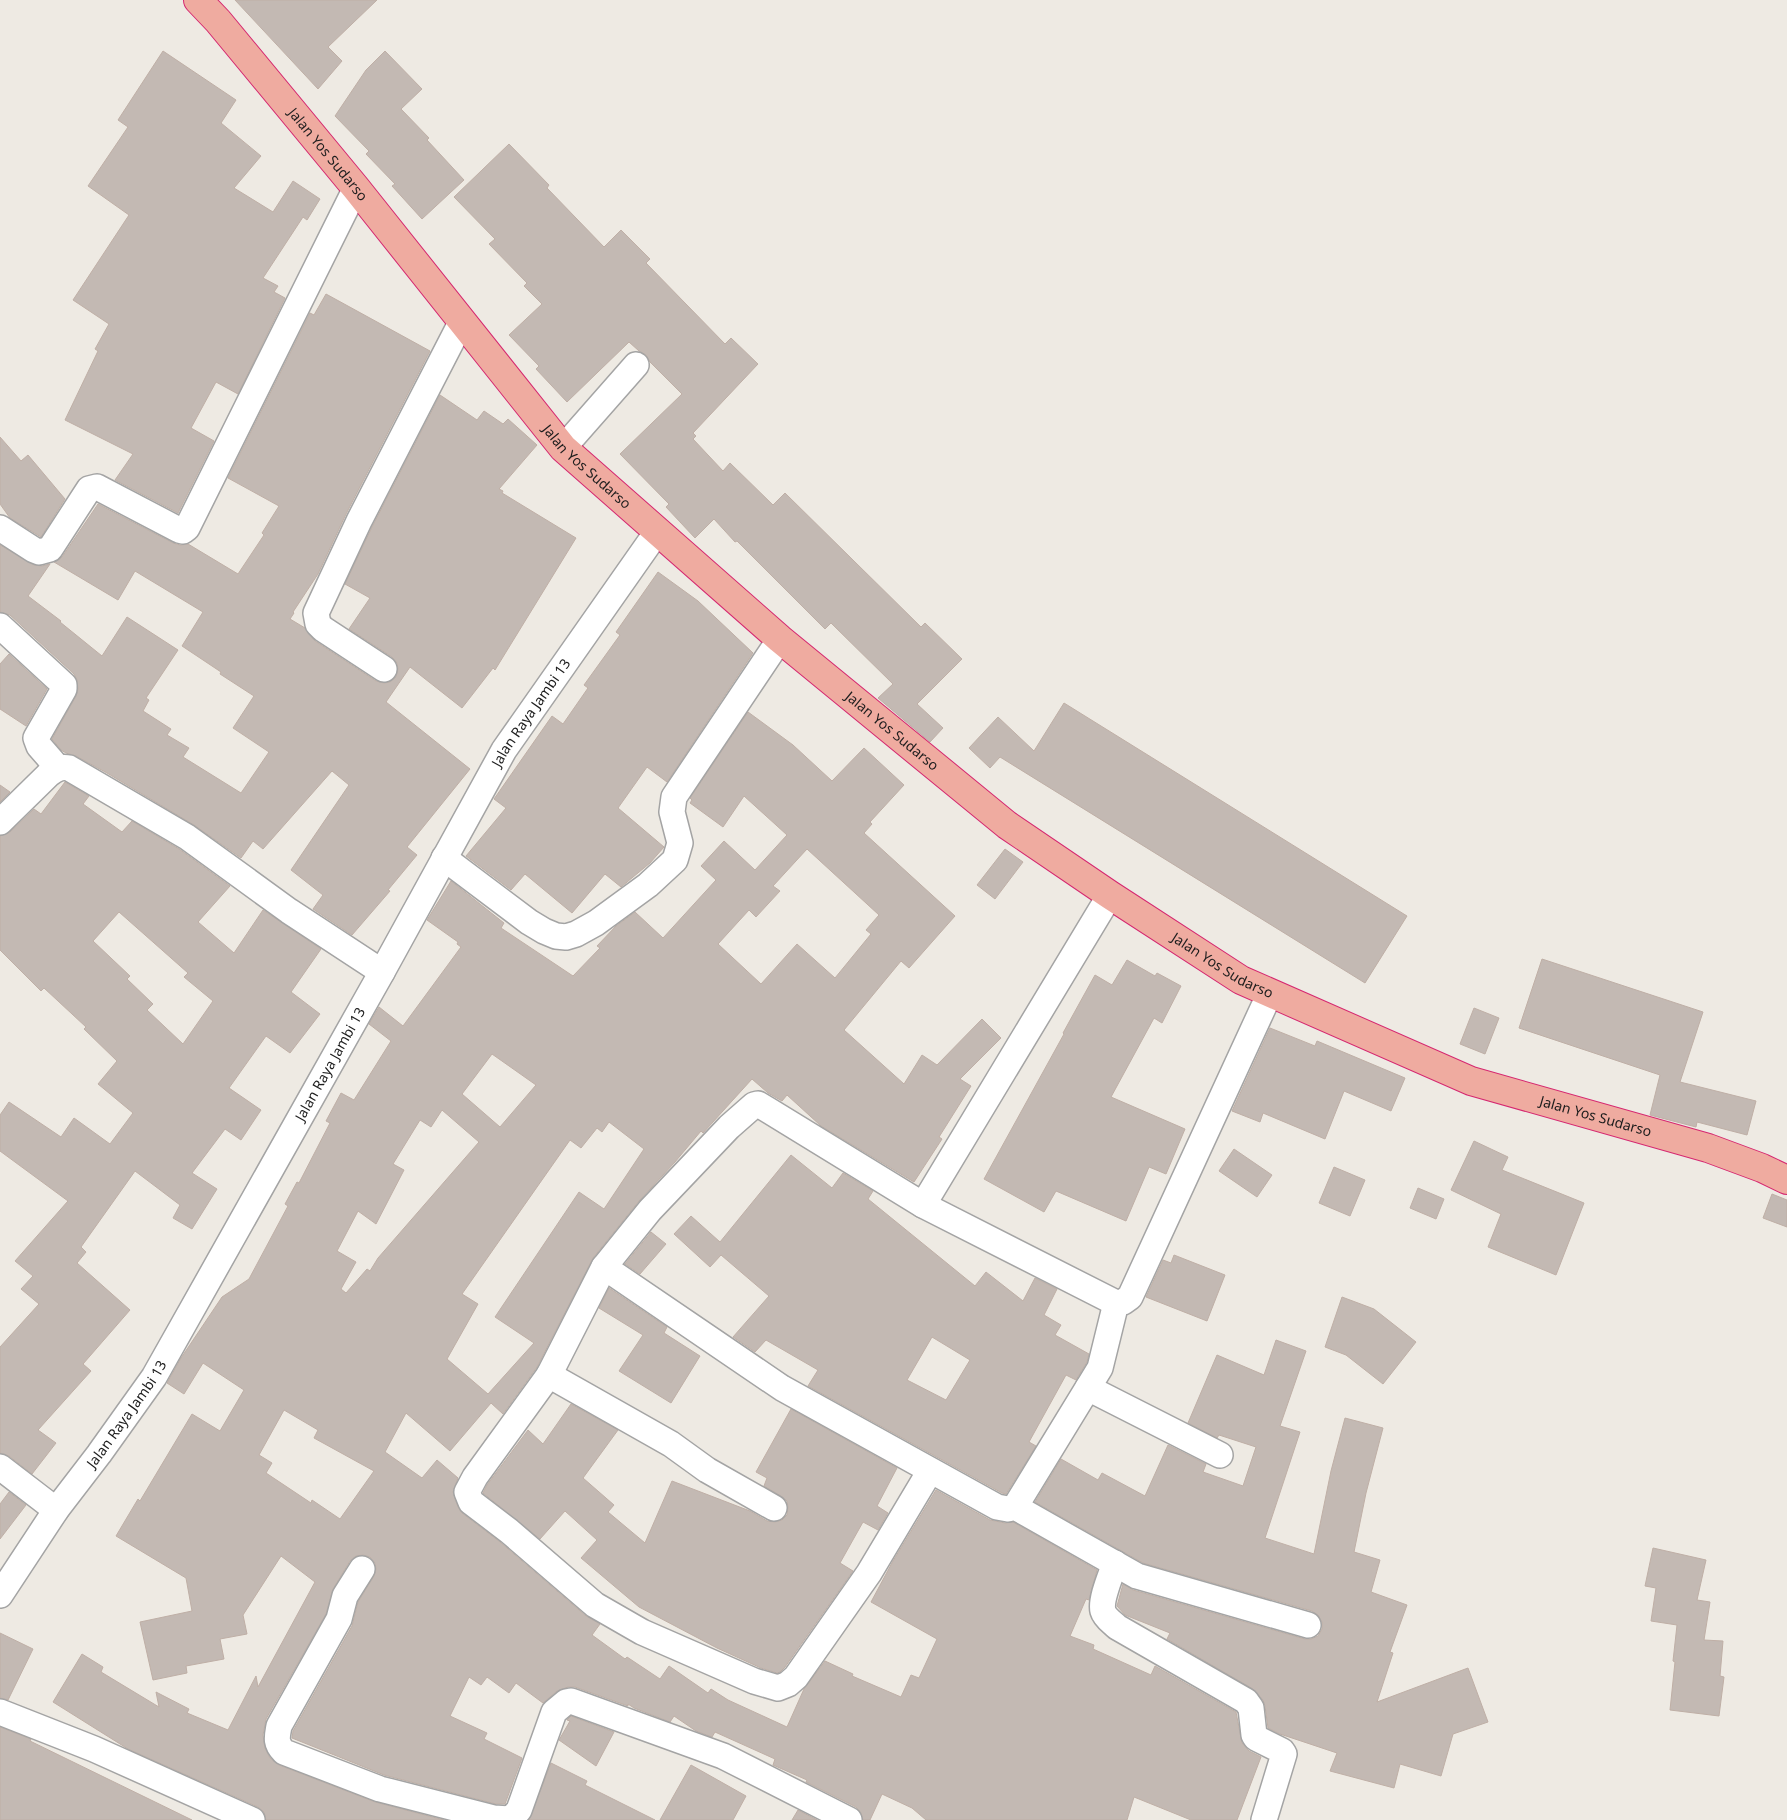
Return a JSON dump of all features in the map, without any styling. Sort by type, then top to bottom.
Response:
[{"type":"highway","name":"Jalan Yos Sudarso","points":[[198,0],[218,21],[356,188],[563,448],[780,639],[1007,825],[1241,980],[1471,1081],[1708,1148],[1762,1168],[1787,1180]]},
{"type":"street","points":[[0,528],[34,550],[44,552],[50,549],[89,489],[97,487],[179,530],[183,531],[187,528],[356,188]]},
{"type":"street","points":[[384,669],[323,629],[318,624],[316,612],[359,521],[462,321]]},
{"type":"street","points":[[563,448],[636,365]]},
{"type":"street","name":"Jalan Raya Jambi 13","points":[[0,1595],[56,1510],[154,1377],[382,972],[504,750],[657,532]]},
{"type":"street","points":[[0,626],[64,685],[64,689],[36,738],[39,746],[58,768]]},
{"type":"street","points":[[444,858],[529,922],[544,931],[556,936],[566,937],[576,934],[596,923],[648,885],[675,860],[680,843],[672,812],[674,797],[780,639]]},
{"type":"street","points":[[0,822],[49,774],[58,768],[69,768],[187,837],[289,911],[382,972]]},
{"type":"street","points":[[924,1205],[1110,894]]},
{"type":"street","points":[[930,1471],[869,1573],[796,1677],[788,1684],[778,1688],[754,1681],[642,1632],[595,1606],[509,1531],[471,1502],[467,1492],[475,1477],[549,1374],[604,1267],[650,1210],[729,1127],[754,1105],[758,1104],[924,1205],[1116,1303],[1123,1302],[1130,1297],[1270,993]]},
{"type":"street","points":[[604,1267],[782,1388],[930,1471],[998,1507],[1008,1509],[1015,1507],[1100,1368],[1116,1303]]},
{"type":"street","points":[[549,1374],[671,1444],[707,1470],[774,1508]]},
{"type":"street","points":[[1088,1388],[1220,1456]]},
{"type":"street","points":[[0,1467],[56,1510]]},
{"type":"street","points":[[1015,1507],[1138,1576],[1308,1625]]},
{"type":"street","points":[[1115,1563],[1103,1600],[1103,1610],[1106,1616],[1117,1627],[1246,1701],[1250,1708],[1256,1738],[1282,1751],[1284,1754],[1264,1820]]},
{"type":"street","points":[[362,1569],[344,1596],[339,1619],[279,1726],[276,1740],[278,1746],[284,1752],[380,1789],[482,1817],[511,1819],[516,1814],[554,1712],[566,1702],[571,1701],[723,1756],[849,1820]]},
{"type":"street","points":[[0,1712],[94,1749],[252,1820]]},
{"type":"building","points":[[235,0],[377,0],[328,47],[342,61],[318,89]]},
{"type":"building","points":[[163,51],[236,100],[221,123],[261,156],[234,188],[273,212],[293,181],[320,199],[307,220],[303,217],[263,278],[278,286],[274,292],[285,298],[238,394],[216,382],[191,428],[214,441],[178,513],[115,480],[133,454],[65,420],[98,351],[95,349],[109,324],[73,300],[129,215],[88,186],[128,127],[118,120]]},
{"type":"building","points":[[385,51],[422,89],[401,109],[429,138],[427,140],[464,180],[422,219],[392,186],[395,184],[366,154],[369,151],[335,116],[366,70]]},
{"type":"building","points":[[509,144],[549,185],[547,188],[604,247],[621,230],[650,259],[646,263],[725,344],[731,338],[758,364],[693,433],[696,436],[693,439],[723,471],[730,463],[773,505],[785,493],[921,627],[925,623],[962,659],[917,704],[943,728],[930,742],[878,698],[893,684],[831,623],[825,629],[737,541],[735,542],[714,519],[695,538],[666,507],[669,504],[620,454],[682,394],[650,362],[646,355],[629,342],[567,402],[536,369],[539,366],[509,335],[542,304],[524,286],[527,283],[489,244],[495,239],[454,197]]},
{"type":"building","points":[[326,294],[430,351],[346,514],[318,574],[290,619],[305,628],[315,641],[376,681],[390,682],[396,677],[397,663],[392,657],[349,629],[370,598],[345,584],[440,395],[477,420],[484,411],[503,424],[508,419],[537,445],[499,489],[503,491],[502,493],[576,538],[495,670],[493,668],[462,708],[410,667],[386,702],[470,769],[407,847],[417,855],[388,890],[390,891],[352,935],[313,909],[323,895],[291,870],[349,785],[332,771],[263,849],[253,841],[241,858],[194,825],[107,773],[61,750],[52,739],[76,696],[78,689],[77,680],[74,674],[10,615],[0,612],[0,545],[34,565],[50,564],[28,596],[102,656],[127,617],[178,650],[146,698],[149,700],[143,711],[171,729],[167,735],[189,748],[183,757],[241,793],[269,752],[233,728],[254,696],[182,646],[203,612],[135,571],[118,600],[54,562],[62,557],[98,504],[173,543],[180,545],[188,544],[238,574],[264,535],[262,533],[279,506],[228,478],[310,313],[314,315]]},
{"type":"building","points":[[0,437],[21,461],[28,455],[65,499],[41,537],[10,518],[0,504]]},
{"type":"building","points":[[658,572],[698,601],[753,653],[667,782],[647,767],[618,808],[664,847],[650,863],[621,887],[605,874],[572,913],[525,874],[511,890],[466,856],[506,808],[494,799],[552,716],[563,724],[588,688],[584,685],[620,635],[616,632]]},
{"type":"building","points":[[9,654],[47,689],[26,726],[0,709],[0,664]]},
{"type":"building","points":[[1064,703],[1407,916],[1365,983],[1000,757],[990,768],[969,748],[998,717],[1034,751]]},
{"type":"building","points":[[748,712],[793,745],[832,781],[864,748],[904,785],[870,822],[872,824],[864,833],[955,916],[909,968],[901,961],[844,1030],[904,1084],[922,1055],[937,1065],[982,1019],[1001,1038],[960,1079],[971,1086],[939,1137],[942,1139],[914,1182],[821,1126],[787,1095],[782,1101],[768,1093],[752,1079],[703,1133],[701,1131],[639,1201],[593,1258],[537,1367],[503,1414],[491,1403],[450,1451],[406,1413],[385,1452],[422,1478],[437,1460],[458,1478],[453,1492],[462,1513],[500,1542],[586,1616],[600,1624],[592,1635],[625,1659],[627,1657],[660,1679],[669,1666],[708,1693],[711,1689],[728,1700],[787,1727],[804,1689],[825,1661],[853,1674],[852,1676],[901,1697],[911,1675],[919,1678],[937,1639],[871,1602],[893,1561],[936,1490],[990,1520],[1005,1523],[1013,1522],[1097,1570],[1089,1600],[1086,1599],[1070,1636],[1094,1645],[1093,1649],[1151,1675],[1155,1666],[1236,1712],[1242,1743],[1249,1751],[1261,1757],[1237,1820],[1191,1820],[1134,1797],[1127,1820],[926,1820],[912,1808],[882,1794],[870,1820],[863,1820],[861,1813],[856,1807],[806,1782],[807,1780],[773,1765],[775,1759],[715,1732],[712,1737],[696,1731],[674,1716],[670,1722],[628,1704],[628,1706],[575,1687],[568,1687],[557,1691],[543,1703],[516,1683],[509,1693],[487,1677],[481,1685],[469,1677],[450,1716],[487,1733],[484,1739],[522,1758],[505,1804],[496,1804],[384,1775],[292,1738],[293,1731],[352,1626],[358,1602],[374,1576],[375,1563],[370,1557],[363,1555],[356,1556],[350,1561],[333,1589],[326,1614],[266,1719],[263,1735],[265,1748],[270,1758],[279,1765],[375,1802],[444,1820],[266,1820],[264,1812],[258,1807],[128,1749],[53,1702],[82,1654],[103,1667],[101,1672],[159,1707],[156,1692],[189,1709],[187,1713],[228,1730],[256,1676],[258,1687],[315,1582],[281,1556],[243,1615],[247,1634],[220,1639],[224,1659],[186,1666],[187,1673],[153,1680],[140,1622],[192,1611],[186,1578],[116,1536],[138,1499],[140,1501],[192,1414],[220,1431],[244,1390],[203,1363],[184,1394],[167,1383],[181,1358],[222,1297],[249,1279],[288,1206],[285,1204],[297,1182],[299,1183],[330,1123],[326,1121],[341,1093],[354,1100],[391,1041],[369,1024],[379,1007],[403,1026],[461,947],[457,944],[458,942],[427,920],[451,881],[504,923],[501,928],[573,976],[600,948],[597,946],[616,926],[635,912],[663,938],[716,880],[701,866],[724,841],[755,870],[787,835],[744,796],[723,827],[690,803],[692,800],[690,798]],"holes":[[[807,849],[879,915],[866,930],[871,934],[835,978],[797,944],[761,984],[718,944],[749,910],[756,917],[780,891],[773,886]],[[492,1054],[536,1085],[500,1127],[462,1094]],[[442,1110],[479,1142],[378,1258],[370,1271],[367,1269],[346,1293],[341,1289],[356,1262],[337,1251],[358,1211],[376,1224],[404,1170],[393,1164],[420,1120],[431,1127]],[[609,1122],[644,1149],[604,1209],[579,1192],[495,1317],[534,1343],[488,1394],[447,1359],[478,1304],[462,1294],[570,1140],[581,1148],[597,1128],[602,1132]],[[284,1410],[318,1430],[314,1438],[374,1471],[340,1519],[312,1500],[311,1503],[266,1473],[272,1463],[259,1455]]]},
{"type":"building","points":[[65,782],[89,796],[83,804],[122,832],[132,821],[179,849],[230,886],[198,922],[234,953],[263,910],[321,949],[291,992],[320,1014],[290,1053],[266,1036],[229,1088],[261,1110],[241,1140],[225,1129],[192,1173],[217,1189],[192,1229],[173,1218],[180,1205],[135,1171],[81,1247],[86,1252],[77,1263],[130,1310],[83,1364],[91,1371],[38,1430],[56,1443],[32,1474],[9,1456],[0,1453],[0,1347],[39,1304],[21,1289],[33,1276],[15,1261],[68,1201],[0,1151],[0,1115],[9,1102],[61,1137],[74,1118],[110,1144],[133,1113],[98,1084],[117,1061],[84,1029],[86,1027],[44,988],[41,991],[0,950],[0,836],[10,832],[34,809],[41,814]],"holes":[[[119,912],[188,973],[184,977],[213,1001],[183,1044],[147,1010],[153,1004],[127,979],[130,976],[93,941]]]},
{"type":"building","points":[[0,785],[10,792],[0,802]]},
{"type":"building","points":[[1005,849],[1023,862],[995,899],[977,885]]},
{"type":"building","points":[[1542,959],[1703,1012],[1680,1082],[1756,1101],[1747,1135],[1697,1122],[1696,1127],[1650,1115],[1660,1075],[1519,1028]]},
{"type":"building","points":[[1127,960],[1155,976],[1157,973],[1181,986],[1162,1023],[1154,1018],[1111,1097],[1185,1129],[1166,1174],[1149,1167],[1126,1221],[1056,1191],[1044,1212],[984,1179],[1095,975],[1112,985]]},
{"type":"building","points":[[1474,1008],[1499,1018],[1485,1054],[1460,1044]]},
{"type":"building","points":[[1270,1028],[1315,1046],[1317,1041],[1405,1078],[1391,1111],[1344,1091],[1325,1139],[1263,1113],[1260,1122],[1232,1111]]},
{"type":"building","points":[[1474,1141],[1508,1157],[1502,1170],[1584,1203],[1556,1275],[1488,1247],[1501,1214],[1451,1190]]},
{"type":"building","points":[[1234,1149],[1272,1175],[1257,1197],[1219,1171]]},
{"type":"building","points":[[791,1155],[832,1188],[843,1173],[873,1191],[868,1199],[975,1286],[986,1272],[1023,1301],[1035,1278],[1057,1289],[1044,1315],[1061,1325],[1055,1335],[1089,1354],[1087,1362],[1076,1380],[1066,1375],[1029,1442],[1036,1446],[1006,1494],[1002,1493],[808,1386],[818,1370],[766,1340],[755,1352],[733,1337],[769,1296],[721,1255],[710,1267],[674,1234],[691,1216],[720,1242]],"holes":[[[932,1337],[970,1360],[946,1400],[907,1380]]]},
{"type":"building","points":[[1334,1167],[1365,1180],[1350,1216],[1319,1203]]},
{"type":"building","points":[[1418,1188],[1444,1199],[1436,1219],[1410,1208]]},
{"type":"building","points":[[1772,1194],[1787,1200],[1787,1227],[1763,1218]]},
{"type":"building","points":[[651,1232],[666,1244],[640,1274],[625,1264]]},
{"type":"building","points":[[1174,1255],[1225,1275],[1207,1321],[1146,1297],[1163,1260],[1171,1263]]},
{"type":"building","points":[[609,1288],[667,1327],[664,1333],[700,1356],[671,1403],[619,1371],[643,1335],[599,1308]]},
{"type":"building","points":[[1342,1297],[1374,1309],[1416,1342],[1383,1384],[1346,1355],[1325,1347]]},
{"type":"building","points":[[1276,1340],[1306,1351],[1280,1426],[1300,1432],[1265,1538],[1314,1554],[1331,1471],[1345,1418],[1383,1428],[1366,1493],[1354,1552],[1380,1560],[1371,1592],[1407,1605],[1390,1652],[1393,1653],[1377,1702],[1468,1668],[1488,1722],[1453,1734],[1441,1776],[1400,1764],[1394,1788],[1330,1771],[1337,1753],[1280,1734],[1268,1728],[1263,1700],[1253,1689],[1167,1639],[1170,1633],[1125,1615],[1117,1606],[1123,1584],[1133,1590],[1305,1639],[1318,1636],[1322,1629],[1322,1622],[1318,1615],[1312,1611],[1143,1563],[1035,1502],[1061,1459],[1098,1480],[1102,1473],[1145,1496],[1168,1445],[1206,1464],[1203,1472],[1243,1486],[1256,1447],[1219,1435],[1217,1438],[1188,1423],[1217,1355],[1264,1375]]},
{"type":"building","points":[[571,1404],[618,1430],[583,1478],[614,1505],[608,1512],[645,1543],[672,1481],[750,1511],[767,1521],[775,1522],[782,1520],[787,1515],[787,1501],[764,1486],[767,1478],[756,1472],[791,1409],[897,1468],[877,1506],[888,1513],[878,1530],[863,1522],[840,1563],[853,1571],[780,1672],[777,1673],[761,1668],[717,1648],[639,1607],[581,1558],[597,1540],[565,1511],[540,1539],[483,1493],[528,1430],[543,1444]]},
{"type":"building","points":[[9,1492],[26,1505],[0,1539],[0,1504]]},
{"type":"building","points":[[1653,1548],[1706,1560],[1697,1600],[1710,1602],[1704,1640],[1723,1641],[1720,1676],[1724,1677],[1719,1716],[1670,1710],[1677,1625],[1651,1621],[1656,1588],[1645,1586]]},
{"type":"building","points":[[0,1633],[33,1649],[8,1700],[0,1698]]},
{"type":"building","points":[[571,1716],[614,1732],[596,1766],[559,1740],[570,1721],[567,1720]]},
{"type":"building","points":[[0,1727],[31,1739],[30,1741],[192,1820],[0,1820]]},
{"type":"building","points":[[551,1763],[587,1781],[585,1785],[655,1820],[529,1820]]},
{"type":"building","points":[[691,1765],[746,1796],[733,1820],[660,1820]]},
{"type":"building","points":[[798,1810],[817,1820],[792,1820]]}]
